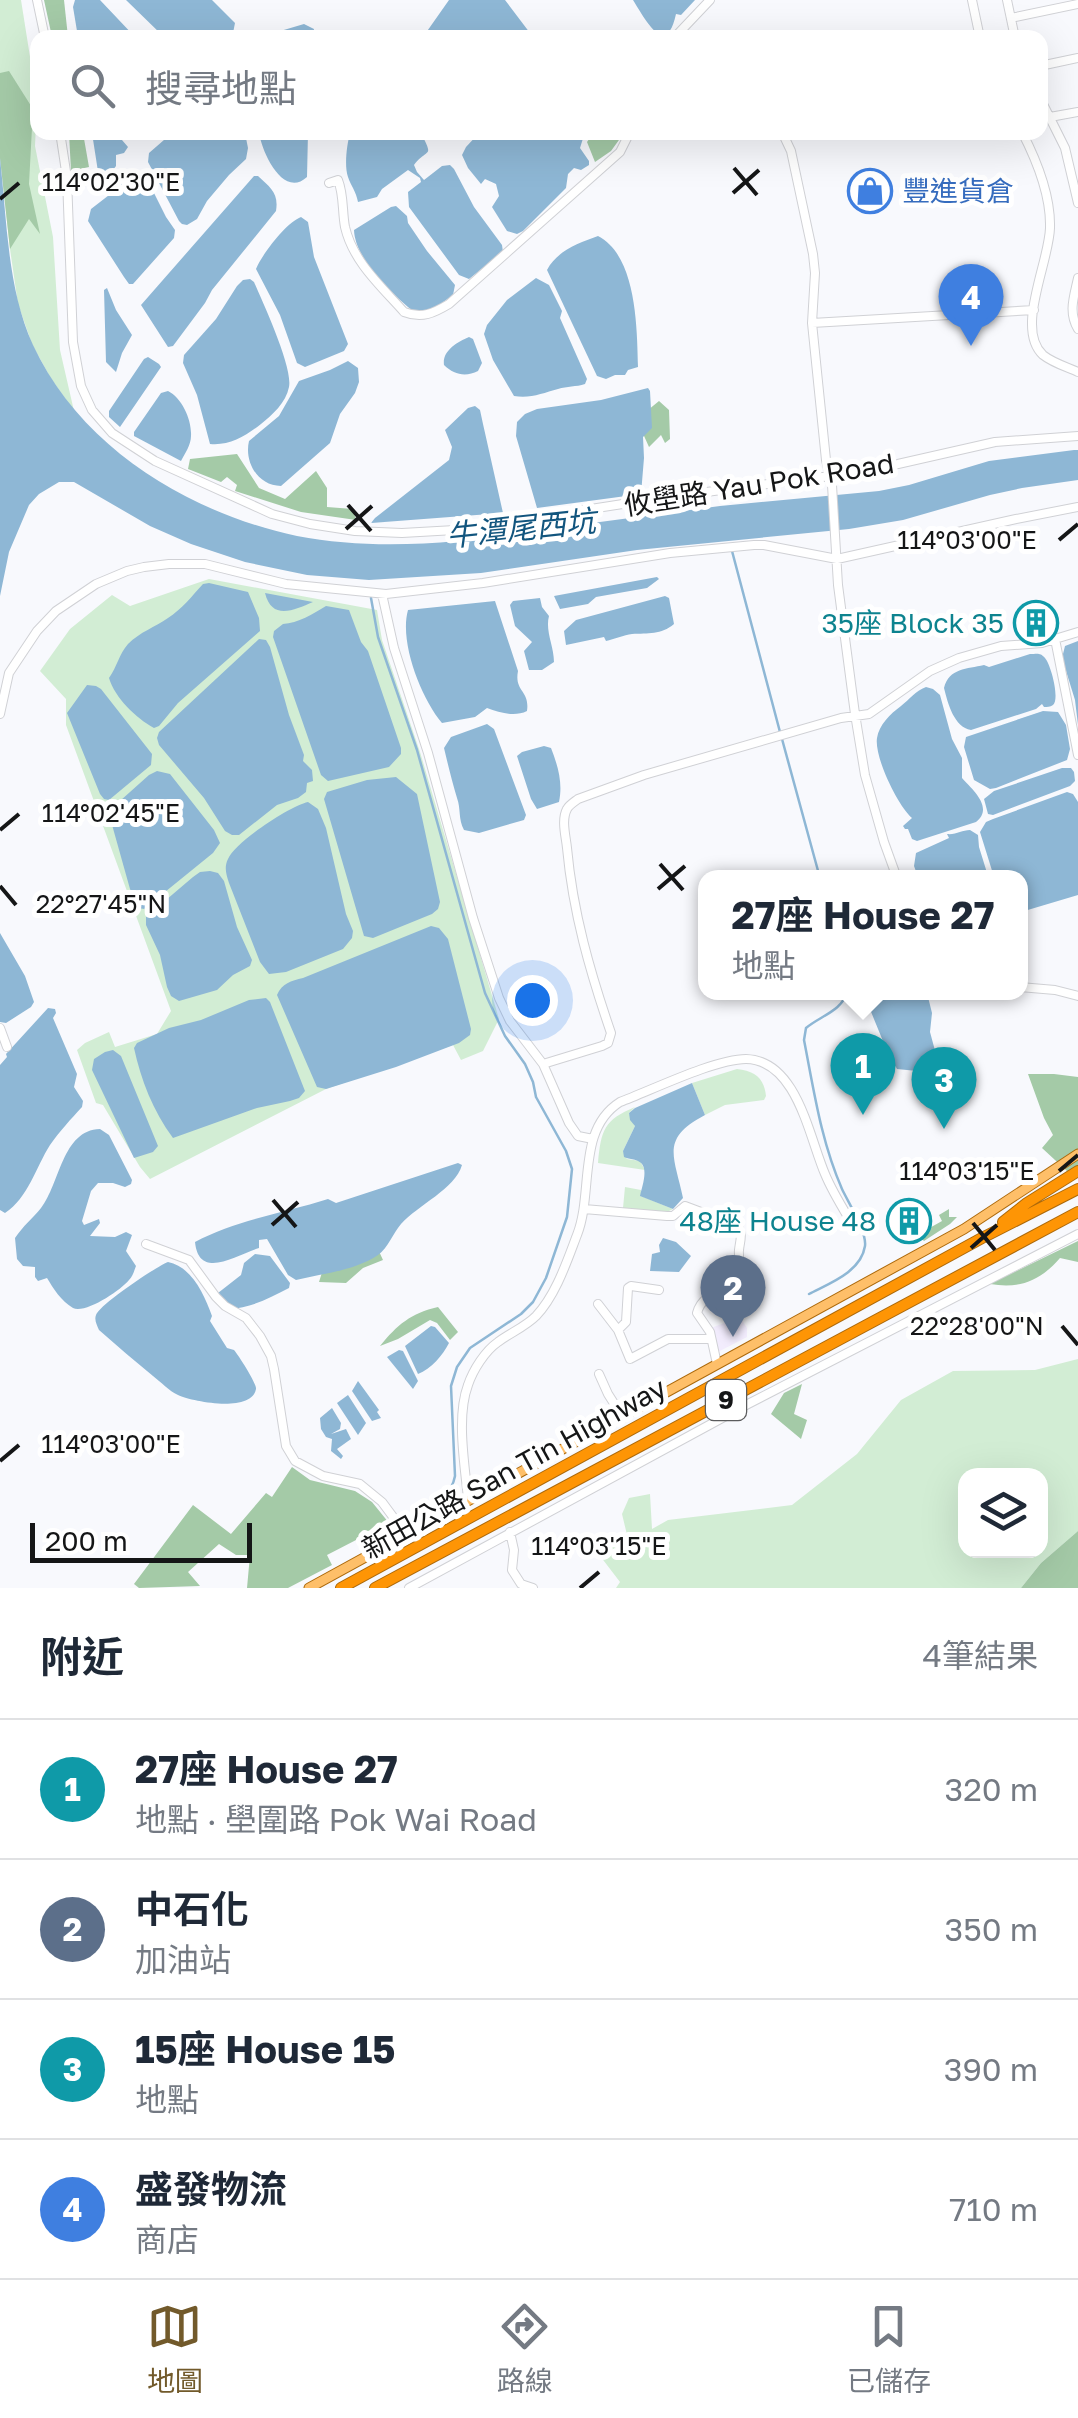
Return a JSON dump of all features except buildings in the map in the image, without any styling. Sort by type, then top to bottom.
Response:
[{"type":"highway","points":[[982,1238],[1078,1171]]},
{"type":"highway","name":"新田公路 San Tin Highway","points":[[341,1588],[982,1238],[1078,1190]]},
{"type":"highway","name":"新田公路 San Tin Highway","points":[[375,1588],[1078,1212]]},
{"type":"main road","points":[[308,1588],[964,1229],[1078,1154]]},
{"type":"street","points":[[37,0],[43,30]]},
{"type":"street","points":[[682,30],[710,0]]},
{"type":"street","points":[[972,0],[978,30]]},
{"type":"street","points":[[1007,0],[1013,30]]},
{"type":"street","points":[[1011,18],[1078,4]]},
{"type":"street","points":[[1048,64],[1078,58]]},
{"type":"street","points":[[1050,118],[1078,112]]},
{"type":"street","points":[[1048,114],[1074,166],[1078,204]]},
{"type":"street","name":"攸壆路 Yau Pok Road","points":[[61,140],[67,178],[73,342],[81,386],[92,410],[112,433],[156,461],[272,514],[355,531],[455,530],[668,497],[831,481],[995,442],[1078,436]]},
{"type":"street","points":[[329,183],[338,180],[342,189],[346,230],[363,266],[404,312],[431,315],[449,304],[620,152],[626,140]]},
{"type":"street","points":[[786,140],[813,254],[812,323],[831,481],[839,596],[856,717],[865,775],[895,870]]},
{"type":"street","points":[[1025,140],[1044,185],[1050,221],[1031,327],[1036,346],[1050,360],[1078,372]]},
{"type":"street","points":[[1078,278],[1073,318],[1078,329]]},
{"type":"street","points":[[812,323],[1034,310]]},
{"type":"street","points":[[0,714],[9,674],[37,630],[56,611],[96,584],[127,571],[162,564],[205,564],[286,584],[382,594],[731,547],[764,545],[837,559],[1078,507]]},
{"type":"street","points":[[382,594],[394,648],[499,998],[510,1021],[543,1064],[569,1124],[578,1136],[593,1138]]},
{"type":"street","points":[[543,1064],[602,1046],[612,1033],[582,944],[570,875],[564,821],[567,809],[578,799],[644,775],[875,711],[930,671],[959,658],[1001,646],[1042,643],[1078,632]]},
{"type":"street","points":[[1055,639],[1078,755]]},
{"type":"street","points":[[1028,988],[1078,996]]},
{"type":"street","points":[[0,1028],[7,1047]]},
{"type":"street","points":[[468,1499],[463,1410],[467,1386],[494,1344],[536,1316],[551,1296],[579,1232],[593,1138],[602,1118],[620,1102],[724,1062],[746,1059],[764,1063],[786,1080],[796,1097],[824,1171],[852,1222]]},
{"type":"street","points":[[584,1209],[673,1216],[685,1206],[738,1226],[742,1236],[738,1280],[704,1298],[698,1307],[718,1364]]},
{"type":"street","points":[[410,1588],[748,1404],[1078,1234]]},
{"type":"street","points":[[146,1244],[189,1260],[216,1298],[246,1318],[260,1336],[271,1356],[286,1446],[296,1461],[323,1476],[360,1484],[382,1502],[405,1533]]},
{"type":"street","points":[[618,1330],[626,1322],[628,1288],[659,1290]]},
{"type":"street","points":[[598,1304],[618,1330],[630,1359],[668,1340],[710,1338]]},
{"type":"street","points":[[598,1374],[622,1416]]},
{"type":"street","points":[[510,1532],[514,1550],[512,1570],[521,1584],[532,1588]]},
{"type":"shaded area","points":[[740,1317],[747,1337],[716,1353],[711,1328]]},
{"type":"green space","points":[[0,0],[21,0],[30,57],[30,140],[35,140],[53,237],[60,350],[74,411],[32,344],[18,304],[0,158]]},
{"type":"green space","points":[[44,0],[64,0],[67,30],[50,30]]},
{"type":"green space","points":[[9,71],[30,104],[29,184],[40,234],[29,219],[10,249],[0,158],[0,73]]},
{"type":"green space","points":[[69,140],[84,140],[89,167],[71,171]]},
{"type":"green space","points":[[588,140],[619,140],[595,162]]},
{"type":"green space","points":[[659,401],[669,410],[670,439],[665,443],[661,435],[649,447],[640,427],[642,415]]},
{"type":"green space","points":[[237,454],[259,488],[285,499],[316,471],[327,488],[327,507],[353,509],[356,520],[301,512],[235,491],[237,485],[227,477],[221,482],[188,469],[190,459]]},
{"type":"green space","points":[[209,579],[377,610],[382,640],[420,752],[499,1019],[483,1051],[461,1060],[453,1045],[326,1089],[150,1179],[103,1105],[96,1103],[77,1050],[109,1032],[115,1047],[157,1034],[171,1011],[66,725],[66,699],[40,671],[70,629],[112,595],[130,606]]},
{"type":"green space","points":[[737,1069],[753,1073],[760,1080],[765,1089],[764,1100],[725,1105],[705,1115],[692,1083]]},
{"type":"green space","points":[[1028,1074],[1078,1077],[1078,1166],[1068,1172],[1042,1148],[1053,1135]]},
{"type":"green space","points":[[635,1107],[629,1113],[635,1126],[623,1151],[627,1159],[640,1161],[645,1170],[598,1163],[606,1128]]},
{"type":"green space","points":[[625,1187],[641,1190],[641,1196],[673,1209],[663,1214],[623,1208]]},
{"type":"green space","points":[[949,1209],[949,1217],[957,1217],[924,1241],[912,1229],[923,1224],[926,1230],[942,1221],[939,1215]]},
{"type":"green space","points":[[1078,1241],[1078,1262],[1060,1258],[1029,1282],[990,1284]]},
{"type":"green space","points":[[377,1247],[383,1260],[363,1268],[346,1283],[319,1282],[324,1266]]},
{"type":"green space","points":[[438,1307],[458,1332],[450,1340],[430,1320],[380,1346],[405,1321]]},
{"type":"green space","points":[[1078,1359],[1078,1531],[1048,1557],[1048,1468],[958,1468],[958,1558],[1047,1558],[1021,1588],[616,1588],[620,1582],[594,1548],[628,1539],[622,1514],[629,1498],[650,1494],[652,1529],[668,1520],[792,1505],[857,1454],[901,1400],[953,1371],[1035,1370]]},
{"type":"green space","points":[[802,1384],[794,1414],[807,1420],[801,1439],[771,1414],[784,1393]]},
{"type":"green space","points":[[292,1467],[310,1480],[355,1491],[372,1502],[389,1523],[327,1555],[332,1565],[288,1588],[247,1588],[250,1555],[236,1555],[219,1544],[188,1572],[200,1586],[139,1588],[134,1584],[193,1505],[231,1534],[266,1493],[272,1497]]},
{"type":"green space","points":[[1078,1531],[1078,1588],[1021,1588]]},
{"type":"water","points":[[75,0],[100,0],[128,30],[77,30]]},
{"type":"water","points":[[126,0],[212,0],[235,23],[234,30],[157,30]]},
{"type":"water","points":[[449,0],[505,0],[528,30],[428,30]]},
{"type":"water","points":[[633,0],[695,0],[681,15],[676,14],[670,30],[654,30]]},
{"type":"water","points":[[304,24],[314,29],[314,30],[284,30]]},
{"type":"water","points":[[93,140],[122,140],[128,147],[116,155],[116,166],[104,182],[99,178]]},
{"type":"water","points":[[164,140],[246,140],[248,148],[246,159],[207,201],[197,219],[187,225],[179,221],[148,162],[149,153]]},
{"type":"water","points":[[261,140],[308,140],[307,177],[298,182],[282,178]]},
{"type":"water","points":[[349,140],[424,140],[428,152],[414,165],[417,172],[424,180],[442,166],[450,165],[503,252],[469,279],[459,275],[409,207],[408,192],[421,182],[420,178],[408,170],[377,197],[358,202],[347,172]]},
{"type":"water","points":[[472,140],[582,140],[580,148],[589,165],[581,170],[574,168],[568,174],[566,188],[517,234],[507,231],[492,207],[499,196],[496,184],[485,179],[481,184],[468,168],[462,155]]},
{"type":"water","points":[[0,158],[9,253],[18,300],[33,345],[54,382],[109,445],[142,470],[179,493],[257,525],[297,536],[357,543],[457,541],[720,506],[879,491],[989,461],[1074,450],[1078,450],[1078,480],[1022,488],[903,520],[849,529],[637,550],[481,573],[369,580],[307,575],[245,562],[150,526],[74,482],[59,482],[29,505],[9,552],[0,596]]},
{"type":"water","points":[[133,171],[145,175],[175,230],[174,238],[129,284],[88,221],[91,209]]},
{"type":"water","points":[[254,176],[273,191],[276,211],[173,346],[168,347],[141,305]]},
{"type":"water","points":[[396,206],[455,285],[453,295],[431,311],[413,311],[395,295],[367,264],[356,241],[354,230]]},
{"type":"water","points":[[301,217],[308,222],[314,257],[348,344],[344,351],[305,367],[297,363],[280,315],[256,269],[276,239]]},
{"type":"water","points":[[598,236],[611,246],[628,276],[637,333],[638,367],[606,379],[597,376],[547,270],[562,253]]},
{"type":"water","points":[[536,278],[549,285],[587,379],[582,385],[514,396],[493,360],[484,334],[507,300]]},
{"type":"water","points":[[250,279],[282,351],[289,387],[278,408],[255,428],[231,442],[210,444],[197,395],[183,363],[184,355],[216,319],[237,286]]},
{"type":"water","points":[[107,288],[132,335],[116,372],[106,362]]},
{"type":"water","points":[[469,337],[482,363],[474,373],[456,373],[444,365],[445,355]]},
{"type":"water","points":[[148,357],[161,367],[120,427],[109,417],[109,411]]},
{"type":"water","points":[[348,361],[358,368],[359,382],[340,414],[330,443],[281,486],[259,477],[249,457],[249,441],[279,416],[299,381]]},
{"type":"water","points":[[648,388],[652,428],[643,437],[641,494],[537,508],[516,436],[517,422],[537,409],[601,400]]},
{"type":"water","points":[[168,391],[182,404],[190,423],[190,443],[181,461],[134,436],[161,393]]},
{"type":"water","points":[[475,406],[480,410],[503,513],[371,523],[449,460],[452,447],[445,430]]},
{"type":"water","points":[[657,577],[647,588],[596,597],[588,604],[560,609],[554,596]]},
{"type":"water","points":[[203,584],[248,592],[260,631],[154,728],[127,707],[109,678],[128,644],[173,614]]},
{"type":"water","points":[[265,593],[313,602],[278,610],[268,602]]},
{"type":"water","points":[[540,598],[549,616],[554,662],[542,670],[529,670],[524,651],[532,642],[515,626],[510,605],[513,601]]},
{"type":"water","points":[[669,598],[674,624],[664,630],[566,645],[564,631],[576,620]]},
{"type":"water","points":[[495,601],[527,711],[507,714],[487,708],[475,717],[442,723],[427,699],[409,653],[408,610]]},
{"type":"water","points":[[326,606],[349,610],[368,651],[401,748],[401,754],[389,767],[328,781],[321,775],[273,637],[283,624]]},
{"type":"water","points":[[259,639],[266,640],[270,647],[303,761],[312,770],[313,781],[307,783],[306,792],[298,798],[277,805],[239,835],[232,835],[225,831],[157,738]]},
{"type":"water","points":[[1078,641],[1078,725],[1062,658],[1065,646]]},
{"type":"water","points":[[1040,654],[1047,662],[1055,689],[1053,705],[1042,704],[971,730],[960,724],[944,688],[954,673]]},
{"type":"water","points":[[87,685],[101,689],[152,754],[151,765],[109,800],[100,794],[67,713]]},
{"type":"water","points":[[926,687],[940,695],[952,739],[962,758],[962,778],[980,799],[983,811],[976,822],[917,841],[903,826],[912,818],[888,781],[877,738],[889,716]]},
{"type":"water","points":[[1043,711],[1058,712],[1066,725],[1070,749],[1067,760],[996,788],[974,780],[964,747],[966,737]]},
{"type":"water","points":[[487,724],[494,729],[526,815],[524,820],[479,833],[462,826],[444,748],[451,737]]},
{"type":"water","points":[[544,746],[551,748],[556,761],[560,795],[559,802],[537,809],[517,756]]},
{"type":"water","points":[[1062,768],[1074,772],[1075,781],[1070,786],[988,814],[984,799],[994,791]]},
{"type":"water","points":[[157,771],[170,774],[220,843],[144,909],[139,908],[130,889],[109,814]]},
{"type":"water","points":[[396,777],[417,794],[440,902],[432,914],[373,938],[364,936],[324,799],[327,792],[367,780]]},
{"type":"water","points":[[1067,792],[1073,794],[1078,802],[1078,895],[1028,910],[1028,870],[992,870],[980,832],[986,822]]},
{"type":"water","points":[[308,802],[318,809],[326,828],[352,938],[343,949],[286,972],[269,974],[260,962],[229,883],[226,865],[233,852],[252,835]]},
{"type":"water","points":[[970,830],[978,835],[986,870],[915,870],[916,853]]},
{"type":"water","points":[[210,871],[218,873],[224,881],[237,927],[252,960],[250,966],[217,990],[179,1001],[167,987],[146,917],[193,877]]},
{"type":"water","points":[[431,926],[439,928],[448,939],[470,1035],[396,1067],[326,1089],[317,1087],[277,995],[279,991],[291,982]]},
{"type":"water","points":[[0,933],[25,976],[34,1002],[6,1023],[0,1022]]},
{"type":"water","points":[[266,998],[305,1091],[299,1098],[257,1108],[173,1138],[144,1083],[134,1048],[137,1043],[249,1000]]},
{"type":"water","points":[[866,1000],[929,1000],[930,1032],[937,1058],[930,1070],[897,1069]]},
{"type":"water","points":[[48,1008],[55,1009],[53,1018],[77,1074],[74,1087],[83,1101],[82,1107],[50,1145],[20,1199],[5,1213],[0,1210],[0,1065]]},
{"type":"water","points":[[113,1050],[121,1056],[158,1146],[153,1152],[134,1158],[92,1070],[94,1059]]},
{"type":"water","points":[[692,1083],[705,1115],[676,1140],[674,1159],[683,1198],[673,1209],[640,1196],[644,1167],[624,1157],[623,1151],[635,1126],[629,1113]]},
{"type":"water","points":[[100,1129],[109,1135],[132,1180],[125,1187],[98,1183],[91,1191],[82,1221],[84,1225],[99,1219],[90,1236],[115,1237],[126,1232],[132,1235],[126,1251],[136,1266],[118,1290],[94,1305],[78,1309],[65,1302],[47,1278],[38,1281],[35,1267],[23,1266],[17,1259],[15,1238],[41,1208],[77,1138]]},
{"type":"water","points":[[458,1163],[462,1165],[452,1182],[401,1224],[382,1252],[359,1265],[296,1280],[288,1275],[267,1239],[259,1240],[259,1248],[220,1262],[211,1263],[198,1254],[195,1242],[227,1228],[328,1199],[336,1203]]},
{"type":"water","points":[[663,1238],[676,1242],[691,1256],[679,1272],[650,1271],[652,1254],[660,1252]]},
{"type":"water","points":[[255,1254],[270,1256],[290,1283],[289,1288],[253,1305],[228,1309],[218,1293],[241,1275],[244,1263]]},
{"type":"water","points":[[168,1262],[184,1269],[196,1283],[212,1316],[210,1321],[254,1382],[256,1389],[244,1401],[221,1404],[178,1395],[99,1330],[95,1319],[100,1310]]},
{"type":"water","points":[[431,1326],[449,1343],[436,1361],[418,1374],[405,1346]]},
{"type":"water","points":[[399,1350],[418,1381],[413,1389],[387,1357]]},
{"type":"water","points":[[358,1381],[381,1418],[372,1421],[352,1391]]},
{"type":"water","points":[[348,1395],[366,1423],[358,1435],[337,1403]]},
{"type":"water","points":[[332,1408],[341,1423],[340,1429],[331,1434],[346,1429],[351,1439],[337,1449],[341,1459],[331,1451],[332,1439],[321,1429],[320,1418]]},
{"type":"waterway","points":[[732,551],[780,732]]},
{"type":"waterway","points":[[371,598],[378,637],[417,750],[485,993],[505,1036],[525,1064],[536,1097],[572,1169],[567,1217],[546,1278],[533,1302],[470,1348],[457,1367],[451,1386],[453,1484],[438,1502],[409,1521]]},
{"type":"waterway","points":[[782,739],[818,870]]},
{"type":"waterway","points":[[809,1294],[851,1270],[865,1246],[829,1153],[804,1040],[806,1028],[843,1000]]},
{"type":"place","name":"豐進貨倉","points":[[870,191]]},
{"type":"place","name":"盛發物流","points":[[971,346]]},
{"type":"place","name":"35座 Block 35","points":[[1036,623]]},
{"type":"place","name":"27座 House 27","points":[[863,1115]]},
{"type":"place","name":"15座 House 15","points":[[944,1129]]},
{"type":"place","name":"48座 House 48","points":[[909,1221]]},
{"type":"place","name":"中石化","points":[[733,1337]]},
{"type":"water label","name":"牛潭尾西坑","points":[[521,529]]}]
